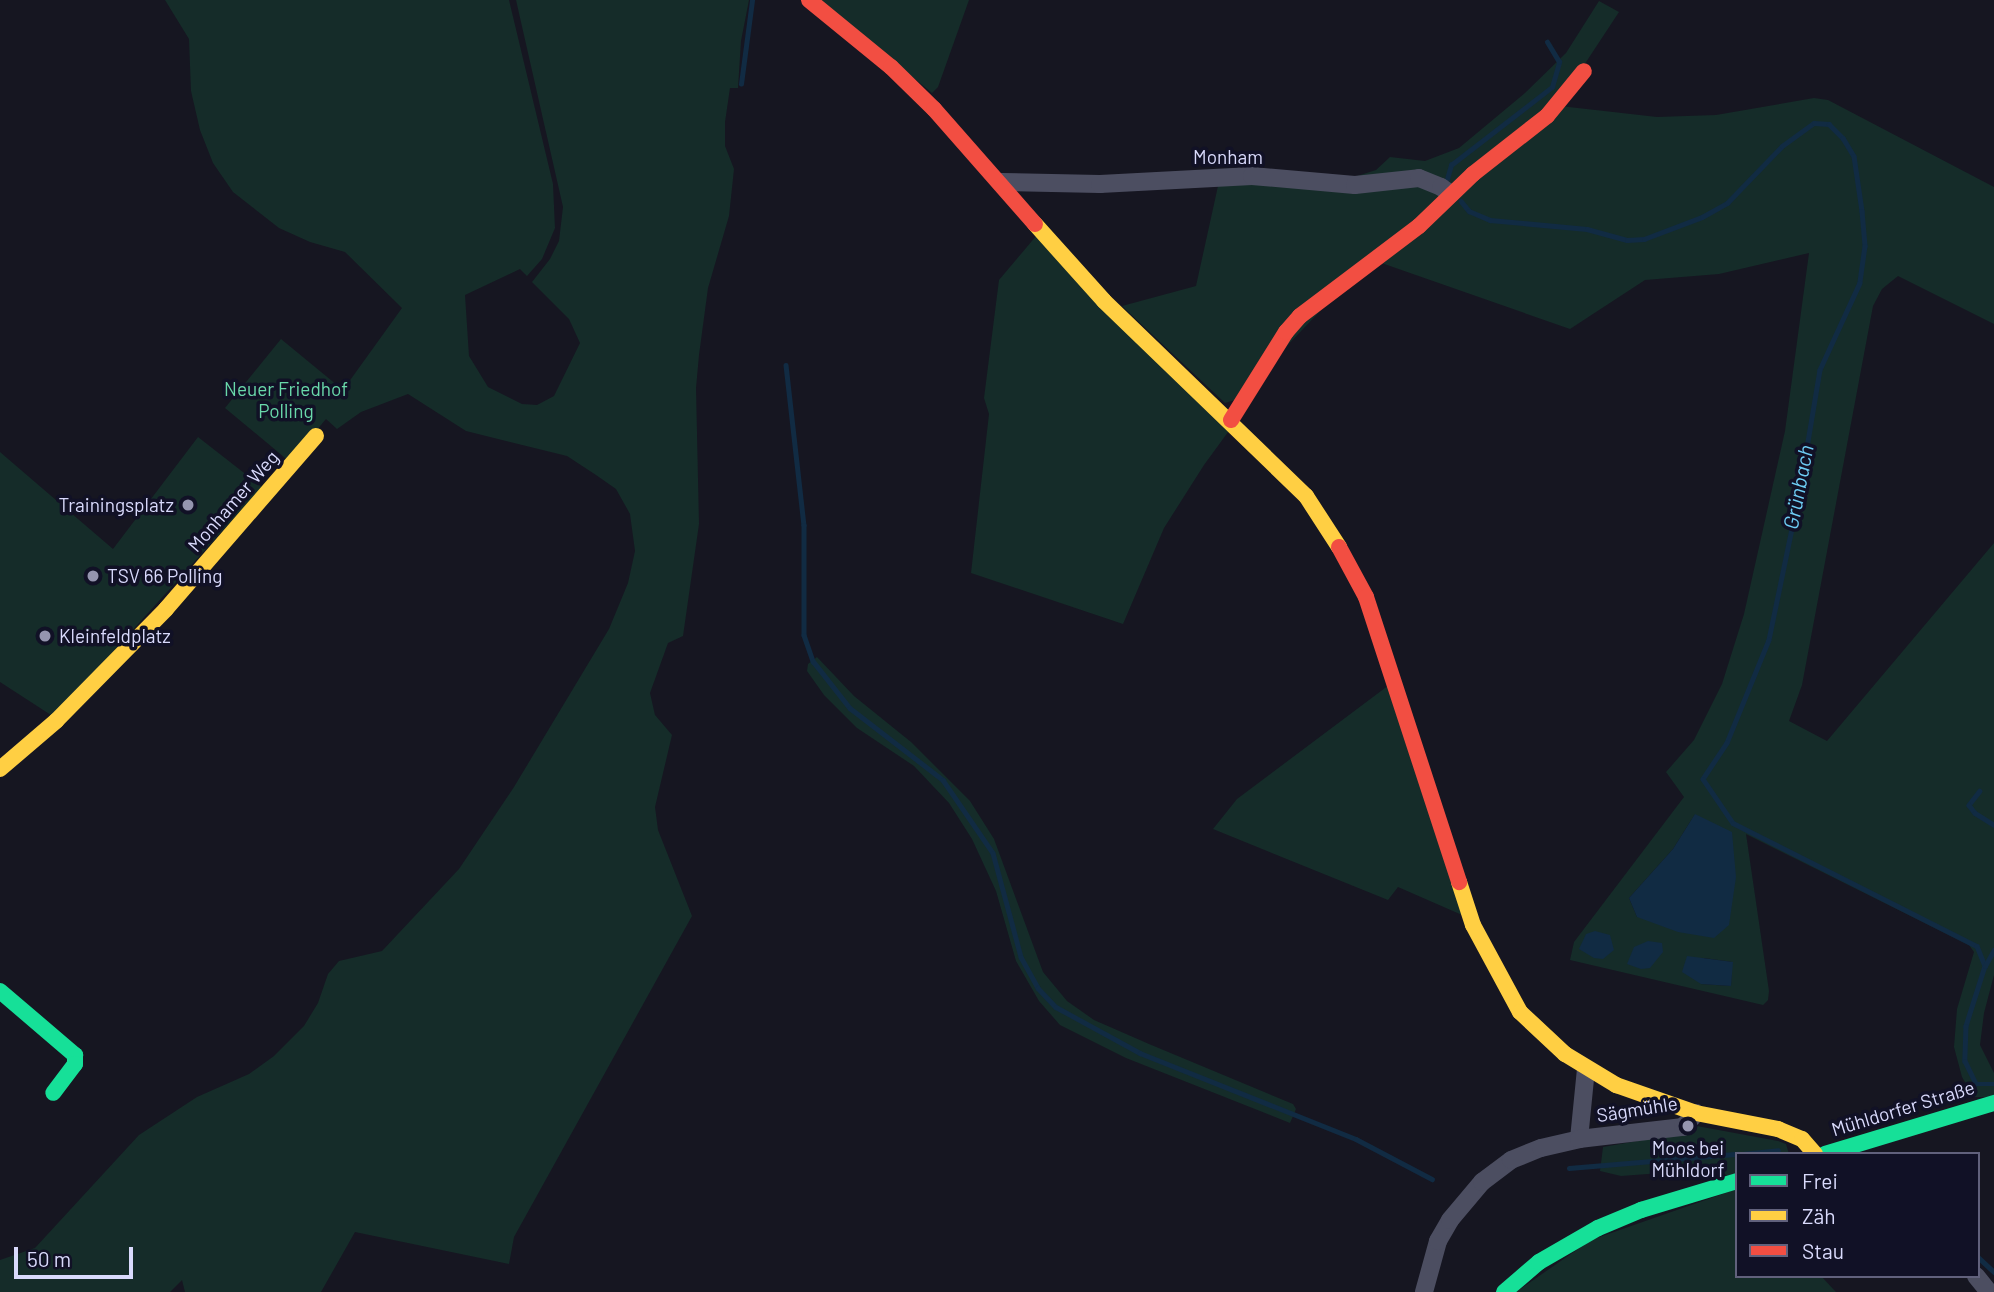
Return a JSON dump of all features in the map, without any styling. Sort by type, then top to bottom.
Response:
[{"type":"street","points":[[809,0],[900,76],[1001,182],[1104,301],[1231,420],[1306,496],[1348,562],[1382,642],[1473,925],[1520,1012],[1540,1033],[1586,1069],[1616,1084],[1696,1113],[1778,1129],[1802,1139],[1821,1152]]},
{"type":"street","points":[[1231,420],[1286,332],[1300,316],[1419,226],[1451,194],[1546,116],[1584,71]]},
{"type":"street","name":"Monham","points":[[1001,182],[1100,184],[1252,176],[1355,185],[1419,178],[1451,194]]},
{"type":"street","name":"Monhamer Weg","points":[[0,769],[56,721],[166,609],[316,436]]},
{"type":"street","points":[[0,991],[75,1055],[75,1064],[53,1093]]},
{"type":"street","name":"Sägmühle","points":[[1579,1139],[1586,1069]]},
{"type":"street","name":"Mühldorfer Straße","points":[[1831,1152],[1994,1102]]},
{"type":"street","name":"Sägmühle","points":[[1424,1292],[1438,1241],[1450,1220],[1482,1182],[1511,1160],[1579,1139],[1683,1127],[1696,1113]]},
{"type":"street","points":[[1504,1292],[1539,1262],[1598,1228],[1642,1210],[1735,1182]]},
{"type":"street","points":[[1978,1278],[1989,1292]]},
{"type":"green space","name":"Neuer Friedhof Polling","points":[[165,0],[509,0],[553,184],[555,228],[542,259],[527,276],[520,269],[465,295],[469,356],[488,387],[522,404],[537,405],[554,396],[580,343],[569,319],[532,282],[550,259],[559,241],[563,207],[516,0],[749,0],[741,41],[738,88],[730,88],[725,122],[725,146],[734,169],[729,216],[708,288],[699,355],[696,388],[699,524],[683,636],[668,643],[650,693],[655,715],[672,735],[655,807],[658,830],[692,916],[514,1237],[509,1264],[355,1232],[321,1292],[185,1292],[182,1280],[170,1292],[0,1292],[0,1260],[35,1248],[139,1135],[197,1097],[249,1074],[274,1056],[304,1026],[318,1003],[328,974],[339,961],[382,951],[459,869],[514,787],[609,629],[628,583],[635,551],[630,514],[616,489],[596,475],[567,456],[466,431],[408,394],[361,412],[337,429],[326,419],[290,462],[225,408],[281,339],[343,390],[402,308],[345,252],[310,242],[279,228],[233,192],[213,163],[200,130],[191,91],[189,39]]},
{"type":"green space","points":[[819,0],[969,0],[938,87],[932,93]]},
{"type":"green space","points":[[1599,1],[1619,12],[1560,106],[1657,117],[1716,115],[1814,98],[1828,100],[1994,187],[1994,324],[1898,276],[1882,289],[1873,306],[1802,685],[1789,721],[1827,741],[1994,543],[1994,975],[1984,1013],[1980,1045],[1994,1073],[1994,1097],[1974,1097],[1962,1077],[1954,1047],[1957,1009],[1974,952],[1969,945],[1746,834],[1769,991],[1768,1000],[1763,1005],[1570,960],[1574,942],[1684,797],[1666,772],[1694,740],[1722,684],[1744,614],[1785,431],[1809,253],[1719,274],[1645,280],[1570,329],[1370,259],[1235,400],[1225,403],[1122,306],[1196,286],[1218,186],[1357,176],[1376,170],[1390,157],[1425,161],[1459,148],[1525,93],[1566,53]],"holes":[[[1695,814],[1637,917],[1629,898],[1673,849]],[[1704,958],[1732,962],[1731,986],[1701,984]]]},
{"type":"green space","points":[[1037,235],[1231,428],[1164,528],[1123,624],[971,573],[989,414],[984,398],[999,280]]},
{"type":"green space","name":"TSV 66 Polling","points":[[198,437],[262,487],[54,717],[0,682],[0,452],[113,549]]},
{"type":"green space","points":[[817,657],[854,696],[911,742],[970,801],[994,839],[1043,972],[1067,1001],[1094,1020],[1293,1104],[1296,1109],[1290,1123],[1126,1058],[1060,1025],[1039,1001],[1016,961],[996,891],[972,839],[949,803],[914,766],[857,728],[824,695],[807,671],[808,664]]},
{"type":"green space","points":[[1389,685],[1462,915],[1398,887],[1388,900],[1213,829],[1237,799]]},
{"type":"green space","points":[[1697,1126],[1778,1141],[1786,1144],[1788,1152],[1735,1152],[1735,1174],[1727,1176],[1723,1172],[1701,1170],[1621,1176],[1600,1171],[1603,1147],[1677,1134]]},
{"type":"green space","points":[[1735,1190],[1735,1278],[1823,1278],[1836,1292],[1516,1292],[1591,1240]]},
{"type":"water","points":[[1695,814],[1732,832],[1736,877],[1729,925],[1714,938],[1678,932],[1637,917],[1629,898],[1673,849]]},
{"type":"water","points":[[1595,931],[1610,935],[1614,950],[1603,959],[1594,958],[1579,949],[1586,934]]},
{"type":"water","points":[[1648,941],[1662,943],[1663,952],[1650,968],[1641,969],[1627,964],[1634,947]]},
{"type":"water","points":[[1687,956],[1733,962],[1731,986],[1701,984],[1682,972]]},
{"type":"waterway","points":[[741,84],[752,0]]},
{"type":"waterway","name":"Grünbach","points":[[1447,179],[1451,165],[1552,87],[1559,62],[1547,42]]},
{"type":"waterway","name":"Grünbach","points":[[1461,201],[1469,211],[1490,220],[1587,229],[1627,240],[1644,239],[1702,217],[1727,203],[1782,146],[1814,123],[1829,124],[1843,138],[1854,156],[1865,246],[1860,283],[1820,370],[1799,495],[1769,640],[1727,743],[1703,779],[1733,823],[1977,946],[1985,966],[1966,1026],[1965,1061],[1976,1084],[1994,1084]]},
{"type":"waterway","points":[[786,365],[804,525],[804,635],[813,661],[850,708],[943,780],[993,853],[1021,957],[1038,988],[1056,1007],[1140,1053],[1356,1139],[1432,1179]]},
{"type":"waterway","points":[[1980,791],[1969,805],[1975,813],[1994,825]]},
{"type":"waterway","points":[[1985,966],[1994,950]]},
{"type":"waterway","points":[[1760,1152],[1778,1150]]},
{"type":"waterway","points":[[1569,1168],[1735,1154]]},
{"type":"waterway","points":[[1980,1259],[1994,1272]]},
{"type":"traffic: fast","points":[[0,991],[75,1055],[75,1064],[53,1093]]},
{"type":"traffic: fast","points":[[1832,1152],[1994,1103]]},
{"type":"traffic: fast","points":[[1504,1292],[1539,1262],[1598,1228],[1641,1210],[1735,1182]]},
{"type":"traffic: slow","points":[[1035,224],[1104,301],[1306,496],[1339,547]]},
{"type":"traffic: slow","points":[[0,769],[56,721],[166,609],[316,436]]},
{"type":"traffic: slow","points":[[1459,882],[1473,925],[1520,1012],[1565,1054],[1616,1085],[1696,1113],[1778,1129],[1802,1139],[1813,1152]]},
{"type":"traffic: jam","points":[[809,0],[891,67],[934,109],[1035,224]]},
{"type":"traffic: jam","points":[[1231,420],[1286,332],[1300,316],[1419,226],[1473,174],[1547,116],[1584,71]]},
{"type":"traffic: jam","points":[[1339,547],[1366,597],[1459,882]]},
{"type":"place","name":"Trainingsplatz","points":[[188,505]]},
{"type":"place","name":"TSV 66 Polling","points":[[93,576]]},
{"type":"place","name":"Kleinfeldplatz","points":[[45,636]]},
{"type":"place","name":"Moos bei Mühldorf","points":[[1688,1126]]}]
